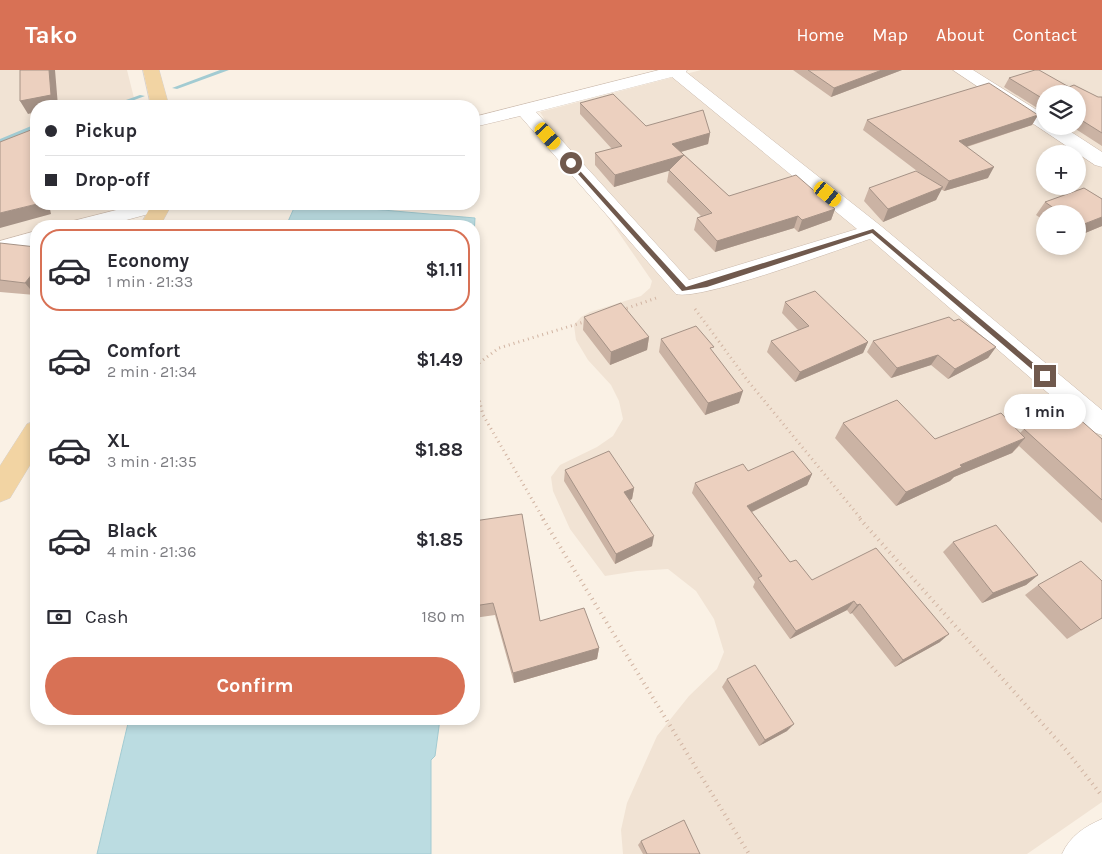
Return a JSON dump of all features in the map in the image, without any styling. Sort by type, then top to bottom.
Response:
[{"type":"main road","points":[[151,70],[159,100]]},
{"type":"main road","points":[[0,490],[30,442]]},
{"type":"street","points":[[480,120],[677,70],[873,231],[1102,425]]},
{"type":"street","points":[[961,70],[1036,117]]},
{"type":"street","points":[[524,109],[684,289],[705,285],[873,231]]},
{"type":"street","points":[[1063,135],[1102,161]]},
{"type":"street","points":[[103,220],[140,210]]},
{"type":"street","points":[[0,248],[30,240]]},
{"type":"street","points":[[1081,854],[1102,838]]},
{"type":"path","points":[[616,312],[684,289],[700,317],[742,373],[854,512],[1066,750],[1102,796]]},
{"type":"path","points":[[480,362],[499,348],[589,320]]},
{"type":"path","points":[[480,403],[483,415],[565,557],[749,854]]},
{"type":"shaded area","points":[[0,70],[127,70],[134,100],[30,100],[30,210],[115,210],[79,220],[30,220],[30,234],[0,242]]},
{"type":"shaded area","points":[[701,70],[1102,70],[1102,802],[1027,854],[623,854],[621,830],[627,803],[657,736],[689,696],[717,669],[724,652],[714,619],[696,591],[668,569],[605,576],[570,529],[553,491],[551,477],[560,465],[597,447],[613,436],[623,419],[619,401],[611,385],[588,360],[576,340],[574,325],[581,317],[590,312],[641,296],[650,288],[652,281],[576,171],[540,112]]},
{"type":"water","points":[[293,210],[383,210],[475,218],[475,220],[289,220]]},
{"type":"water","points":[[128,725],[439,725],[435,756],[431,760],[431,854],[97,854]]},
{"type":"building","points":[[20,70],[49,70],[51,95],[20,101]]},
{"type":"building","points":[[808,70],[882,70],[834,88]]},
{"type":"building","points":[[1039,70],[1065,85],[1036,85],[1036,94],[1009,78]]},
{"type":"building","points":[[989,83],[1036,114],[1036,116],[959,141],[994,167],[949,181],[867,120]]},
{"type":"building","points":[[1086,91],[1102,97],[1102,133],[1086,123]]},
{"type":"building","points":[[613,94],[646,126],[703,110],[710,133],[672,144],[729,196],[796,175],[835,209],[802,220],[798,216],[717,241],[697,218],[712,213],[669,170],[684,155],[615,175],[595,153],[622,146],[580,103]]},
{"type":"building","points":[[30,130],[30,206],[0,213],[0,142]]},
{"type":"building","points":[[916,171],[943,187],[888,209],[869,188]]},
{"type":"building","points":[[1086,189],[1102,199],[1102,217],[1086,223],[1086,205],[1049,205],[1045,202],[1064,195],[1086,195]]},
{"type":"building","points":[[0,243],[30,246],[30,277],[25,283],[0,280]]},
{"type":"building","points":[[815,291],[868,342],[800,372],[771,341],[809,326],[785,302]]},
{"type":"building","points":[[621,303],[649,337],[611,352],[584,317]]},
{"type":"building","points":[[949,317],[954,321],[959,319],[996,347],[955,369],[938,355],[897,368],[873,341]]},
{"type":"building","points":[[696,326],[714,347],[710,348],[743,391],[708,403],[661,339]]},
{"type":"building","points":[[897,400],[935,439],[1001,413],[1025,438],[960,465],[962,467],[906,492],[843,423]]},
{"type":"building","points":[[1068,409],[1102,439],[1102,500],[1024,429]]},
{"type":"building","points":[[609,451],[634,488],[624,492],[654,536],[616,554],[565,470]]},
{"type":"building","points":[[793,451],[812,474],[747,506],[790,562],[796,560],[812,580],[876,548],[949,634],[903,660],[860,604],[857,605],[854,601],[796,631],[758,578],[762,576],[695,483],[743,464],[748,471]]},
{"type":"building","points":[[522,514],[540,621],[584,608],[599,648],[513,673],[493,603],[480,605],[480,520]]},
{"type":"building","points":[[996,525],[1038,575],[993,593],[953,542]]},
{"type":"building","points":[[1081,561],[1102,581],[1102,618],[1081,630],[1038,585]]},
{"type":"building","points":[[755,665],[794,724],[765,740],[727,679]]},
{"type":"building","points":[[684,820],[700,854],[647,854],[641,841]]},
{"type":"waterway","points":[[175,88],[226,70]]},
{"type":"waterway","points":[[130,100],[142,96]]},
{"type":"waterway","points":[[0,142],[30,129]]},
{"type":"route","points":[[571,163],[684,289],[705,285],[873,231],[1045,376]]}]
